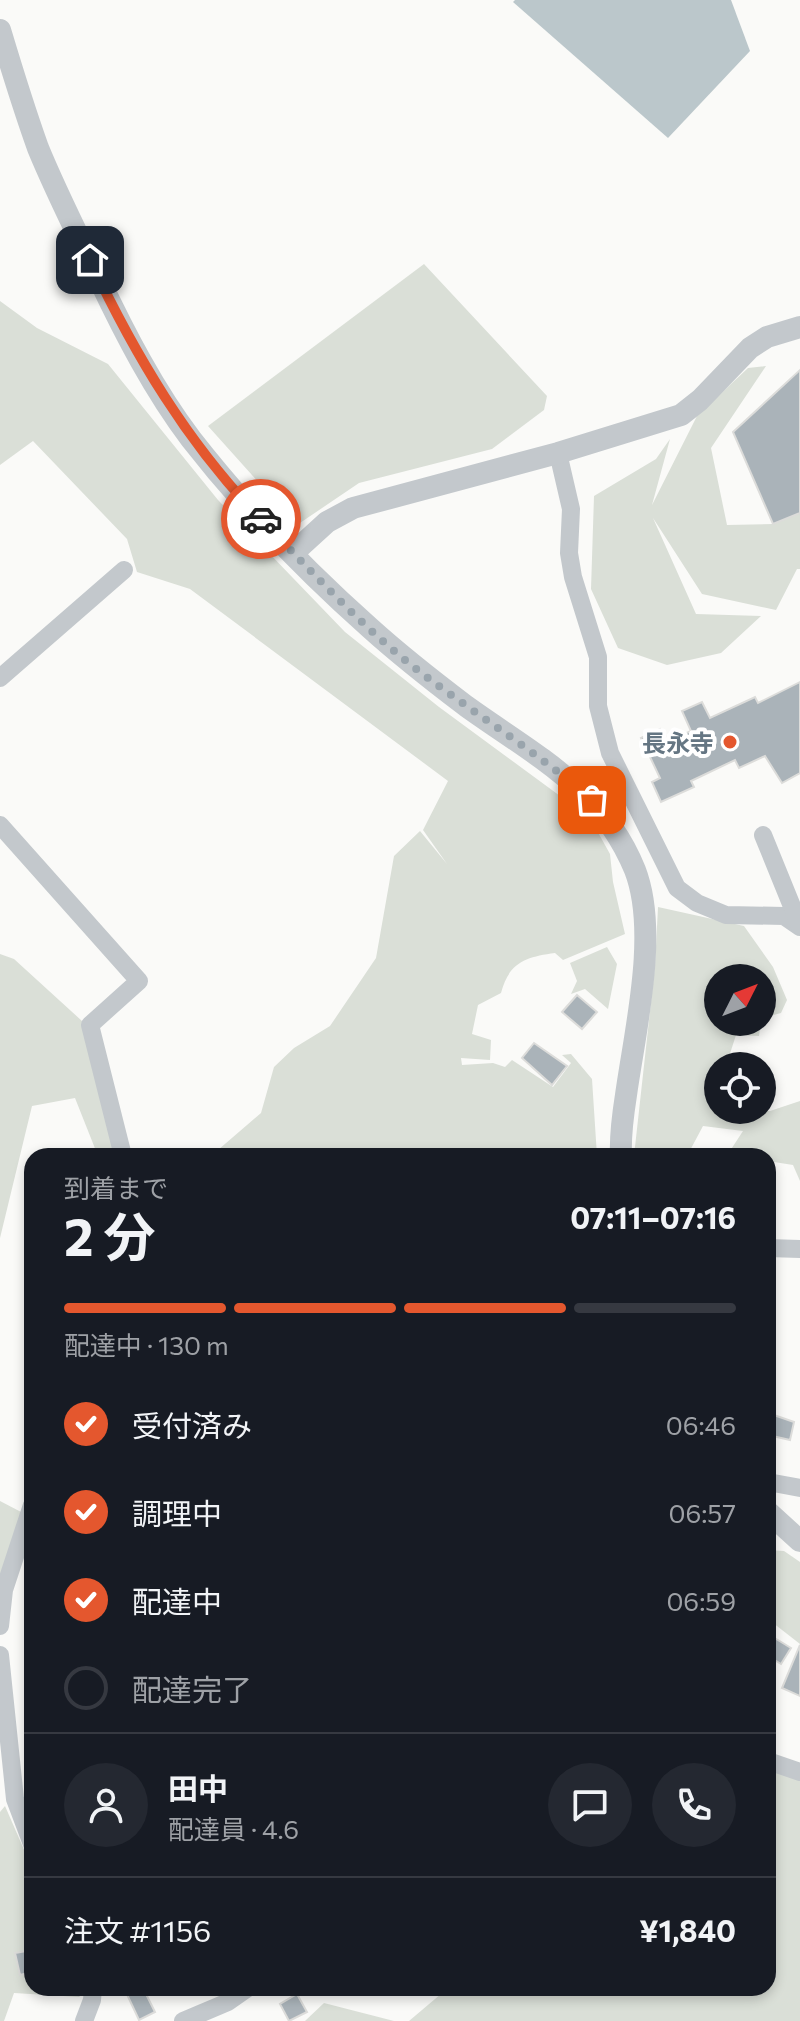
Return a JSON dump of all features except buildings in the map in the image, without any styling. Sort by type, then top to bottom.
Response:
[{"type":"street","points":[[0,30],[39,149],[83,246],[138,355],[191,438],[251,510],[366,625],[414,667],[559,771],[592,800],[621,839],[637,874],[645,946],[622,1148]]},
{"type":"street","points":[[293,553],[327,522],[353,508],[558,453],[681,415],[700,400],[750,348],[767,337],[800,327]]},
{"type":"street","points":[[558,453],[571,509],[569,553],[573,577],[598,657],[598,706],[610,753],[677,888],[697,903],[726,915],[784,916],[800,926]]},
{"type":"street","points":[[0,678],[124,570]]},
{"type":"street","points":[[0,825],[139,981],[90,1025],[121,1148]]},
{"type":"street","points":[[763,835],[800,926]]},
{"type":"street","points":[[776,1248],[800,1249]]},
{"type":"street","points":[[776,1484],[800,1488]]},
{"type":"street","points":[[776,1519],[800,1541]]},
{"type":"street","points":[[0,1626],[4,1590],[24,1529]]},
{"type":"street","points":[[0,1655],[15,1799],[24,1823]]},
{"type":"street","points":[[776,1764],[800,1772]]},
{"type":"street","points":[[84,2021],[92,1996]]},
{"type":"street","points":[[183,2021],[237,1996]]},
{"type":"shaded area","points":[[731,0],[750,51],[668,138],[513,2]]},
{"type":"shaded area","points":[[424,264],[547,396],[544,410],[492,449],[359,483],[297,525],[208,426]]},
{"type":"shaded area","points":[[0,301],[37,328],[108,364],[218,500],[345,632],[439,707],[590,818],[610,854],[625,934],[563,960],[555,953],[520,963],[509,974],[501,993],[478,1005],[472,1034],[491,1040],[490,1060],[461,1058],[462,1065],[493,1063],[505,1067],[512,1060],[553,1087],[571,1063],[562,1055],[571,1054],[592,1079],[596,1148],[220,1148],[261,1113],[274,1067],[294,1048],[330,1026],[376,958],[394,856],[420,831],[447,864],[423,830],[448,781],[190,589],[137,572],[127,539],[33,441],[0,465]]},
{"type":"shaded area","points":[[766,366],[711,448],[727,525],[773,524],[800,513],[800,569],[797,569],[776,610],[702,594],[653,518],[696,614],[761,616],[721,653],[667,665],[618,648],[591,589],[594,496],[656,459],[670,439],[652,505],[697,416],[748,368]]},
{"type":"shaded area","points":[[658,907],[744,926],[771,964],[704,964],[704,1036],[736,1036],[731,1052],[704,1052],[704,1124],[776,1124],[776,1109],[800,1101],[800,1181],[793,1165],[776,1162],[776,1148],[732,1148],[743,1131],[703,1126],[691,1148],[635,1148],[655,966]]},
{"type":"shaded area","points":[[607,947],[617,964],[608,1009],[585,989],[571,994],[577,981],[570,963]]},
{"type":"shaded area","points":[[0,954],[14,959],[82,1021],[115,1148],[95,1148],[75,1098],[32,1106],[0,1238]]},
{"type":"shaded area","points":[[776,974],[787,1000],[781,1013],[776,1014]]},
{"type":"shaded area","points":[[0,1501],[23,1513],[0,1583]]},
{"type":"shaded area","points":[[776,1550],[784,1551],[800,1562],[800,1644],[776,1625]]},
{"type":"shaded area","points":[[785,1768],[800,1770],[800,2021],[409,2021],[439,1996],[776,1996],[776,1772]]},
{"type":"shaded area","points":[[5,1806],[24,1850],[24,1994],[14,1993],[4,2021],[0,2021],[0,1812]]},
{"type":"shaded area","points":[[324,2003],[394,2021],[305,2021]]},
{"type":"way so far","points":[[261,519],[366,625],[414,667],[559,771],[592,800]]},
{"type":"place","name":"長永寺","points":[[730,742]]},
{"type":"route","points":[[90,260],[117,317],[159,392],[191,438],[261,519]]}]
